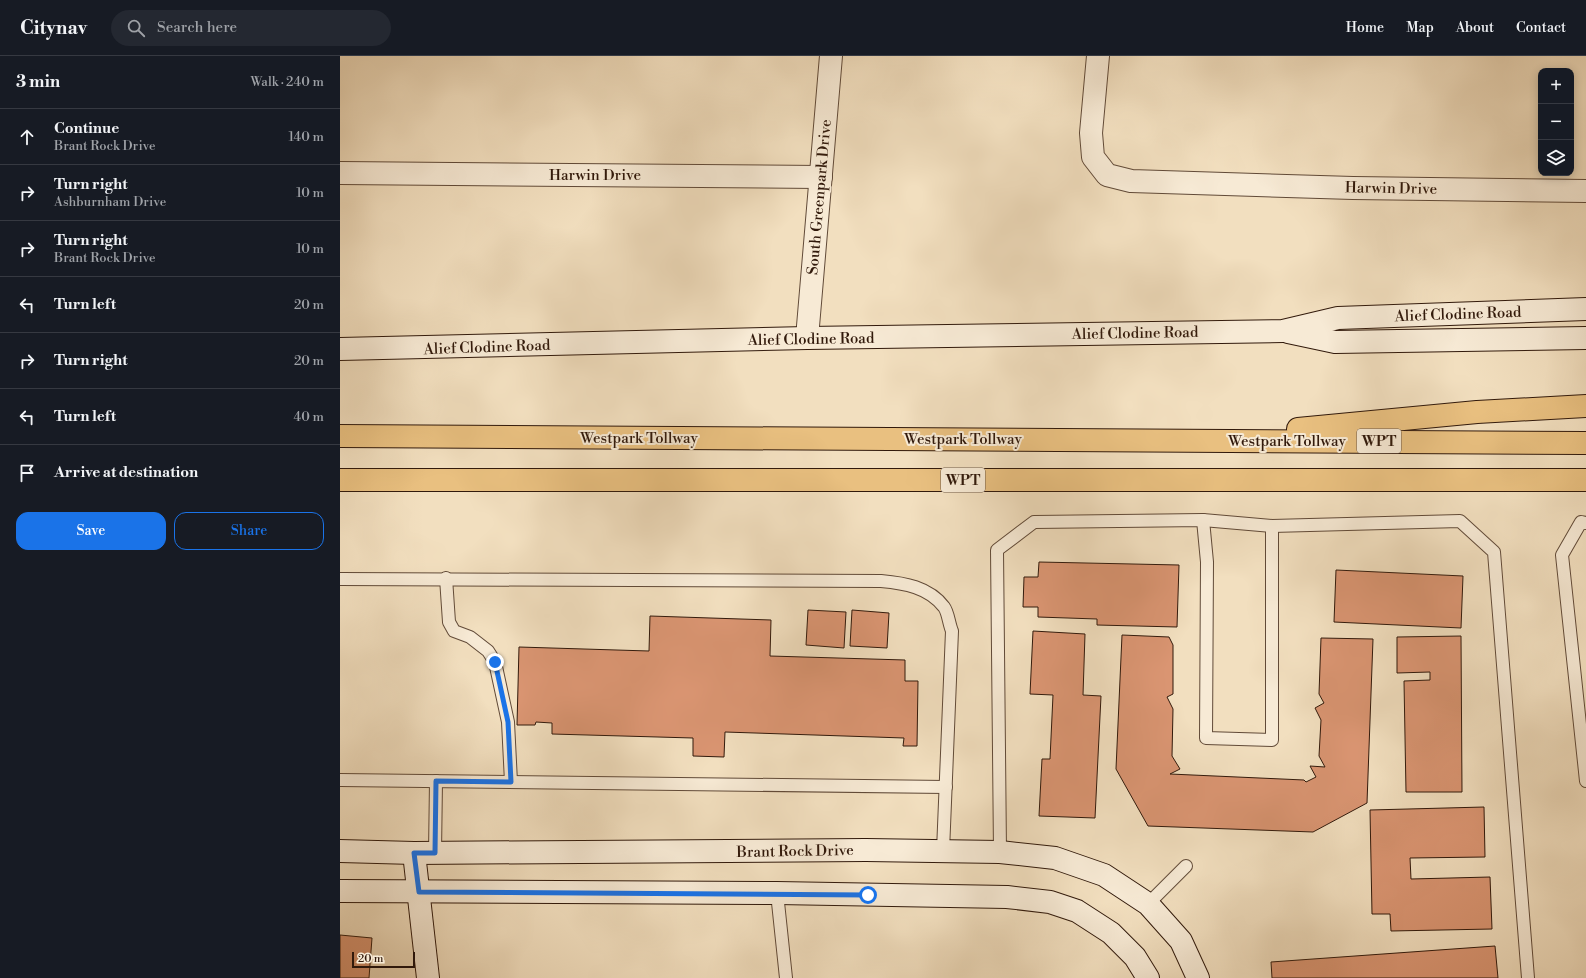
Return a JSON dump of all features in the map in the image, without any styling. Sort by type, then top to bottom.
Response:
[{"type":"highway","points":[[1172,440],[1477,412],[1586,406]]},
{"type":"highway","name":"Westpark Tollway","points":[[340,436],[1586,443]]},
{"type":"highway","name":"WPT","points":[[340,480],[1586,480]]},
{"type":"street","name":"South Greenpark Drive","points":[[807,338],[831,56]]},
{"type":"street","name":"Harwin Drive","points":[[1098,56],[1091,133],[1093,157],[1107,175],[1131,181],[1586,191]]},
{"type":"street","name":"Harwin Drive","points":[[340,173],[821,177]]},
{"type":"street","name":"Alief Clodine Road","points":[[340,349],[807,338],[1283,331],[1338,318],[1586,309]]},
{"type":"street","name":"Alief Clodine Road","points":[[1283,331],[1335,342],[1586,338]]},
{"type":"street","name":"Brant Rock Drive","points":[[340,851],[414,853],[943,851],[1000,852],[1055,858],[1104,875],[1148,904],[1181,941],[1198,978]]},
{"type":"street","points":[[414,853],[428,978]]},
{"type":"street","points":[[340,891],[778,893],[1007,897],[1050,902],[1077,910],[1111,933],[1135,958],[1148,978]]},
{"type":"lane","points":[[1203,520],[1207,562],[1206,738],[1272,740],[1272,526]]},
{"type":"lane","points":[[1000,852],[997,550],[1034,522],[1203,520],[1272,526],[1460,521],[1494,552],[1528,978]]},
{"type":"lane","points":[[1586,523],[1581,522],[1562,555],[1586,781]]},
{"type":"lane","points":[[340,579],[446,578],[881,581],[908,584],[930,594],[945,608],[952,631],[943,851]]},
{"type":"lane","points":[[446,578],[448,611],[454,631],[470,637],[488,650],[495,662],[508,722],[511,782]]},
{"type":"lane","points":[[340,780],[946,787]]},
{"type":"lane","points":[[435,853],[436,781]]},
{"type":"lane","points":[[1148,904],[1186,866]]},
{"type":"lane","points":[[778,893],[786,978]]},
{"type":"building","points":[[1039,562],[1179,565],[1177,627],[1097,625],[1097,619],[1038,617],[1038,607],[1023,607],[1024,577],[1038,577]]},
{"type":"building","points":[[1336,570],[1463,576],[1461,628],[1334,622]]},
{"type":"building","points":[[808,610],[846,612],[844,648],[806,645]]},
{"type":"building","points":[[852,610],[889,613],[887,648],[850,646]]},
{"type":"building","points":[[650,616],[771,620],[770,656],[905,660],[905,681],[918,681],[917,746],[903,746],[904,738],[725,732],[724,757],[693,756],[693,738],[552,734],[552,723],[536,722],[535,725],[517,725],[519,647],[649,651]]},
{"type":"building","points":[[1033,631],[1085,634],[1083,695],[1101,696],[1095,818],[1039,816],[1042,759],[1050,759],[1053,695],[1030,694]]},
{"type":"building","points":[[1122,635],[1169,637],[1173,645],[1173,694],[1167,697],[1173,709],[1172,756],[1180,769],[1170,774],[1304,780],[1306,782],[1316,777],[1310,766],[1325,767],[1319,756],[1321,720],[1315,708],[1324,703],[1319,694],[1321,638],[1373,639],[1367,803],[1313,832],[1148,826],[1116,769]]},
{"type":"building","points":[[1461,636],[1462,792],[1406,792],[1404,681],[1430,680],[1430,672],[1397,673],[1397,637]]},
{"type":"building","points":[[1484,807],[1485,857],[1410,858],[1411,879],[1490,877],[1492,929],[1391,931],[1390,914],[1372,914],[1370,810]]},
{"type":"building","points":[[340,935],[372,938],[369,978],[340,978]]},
{"type":"building","points":[[1495,946],[1498,978],[1272,978],[1271,962]]},
{"type":"route","points":[[495,662],[508,722],[511,782],[436,781],[435,853],[414,853],[419,892],[778,893],[868,895]]}]
